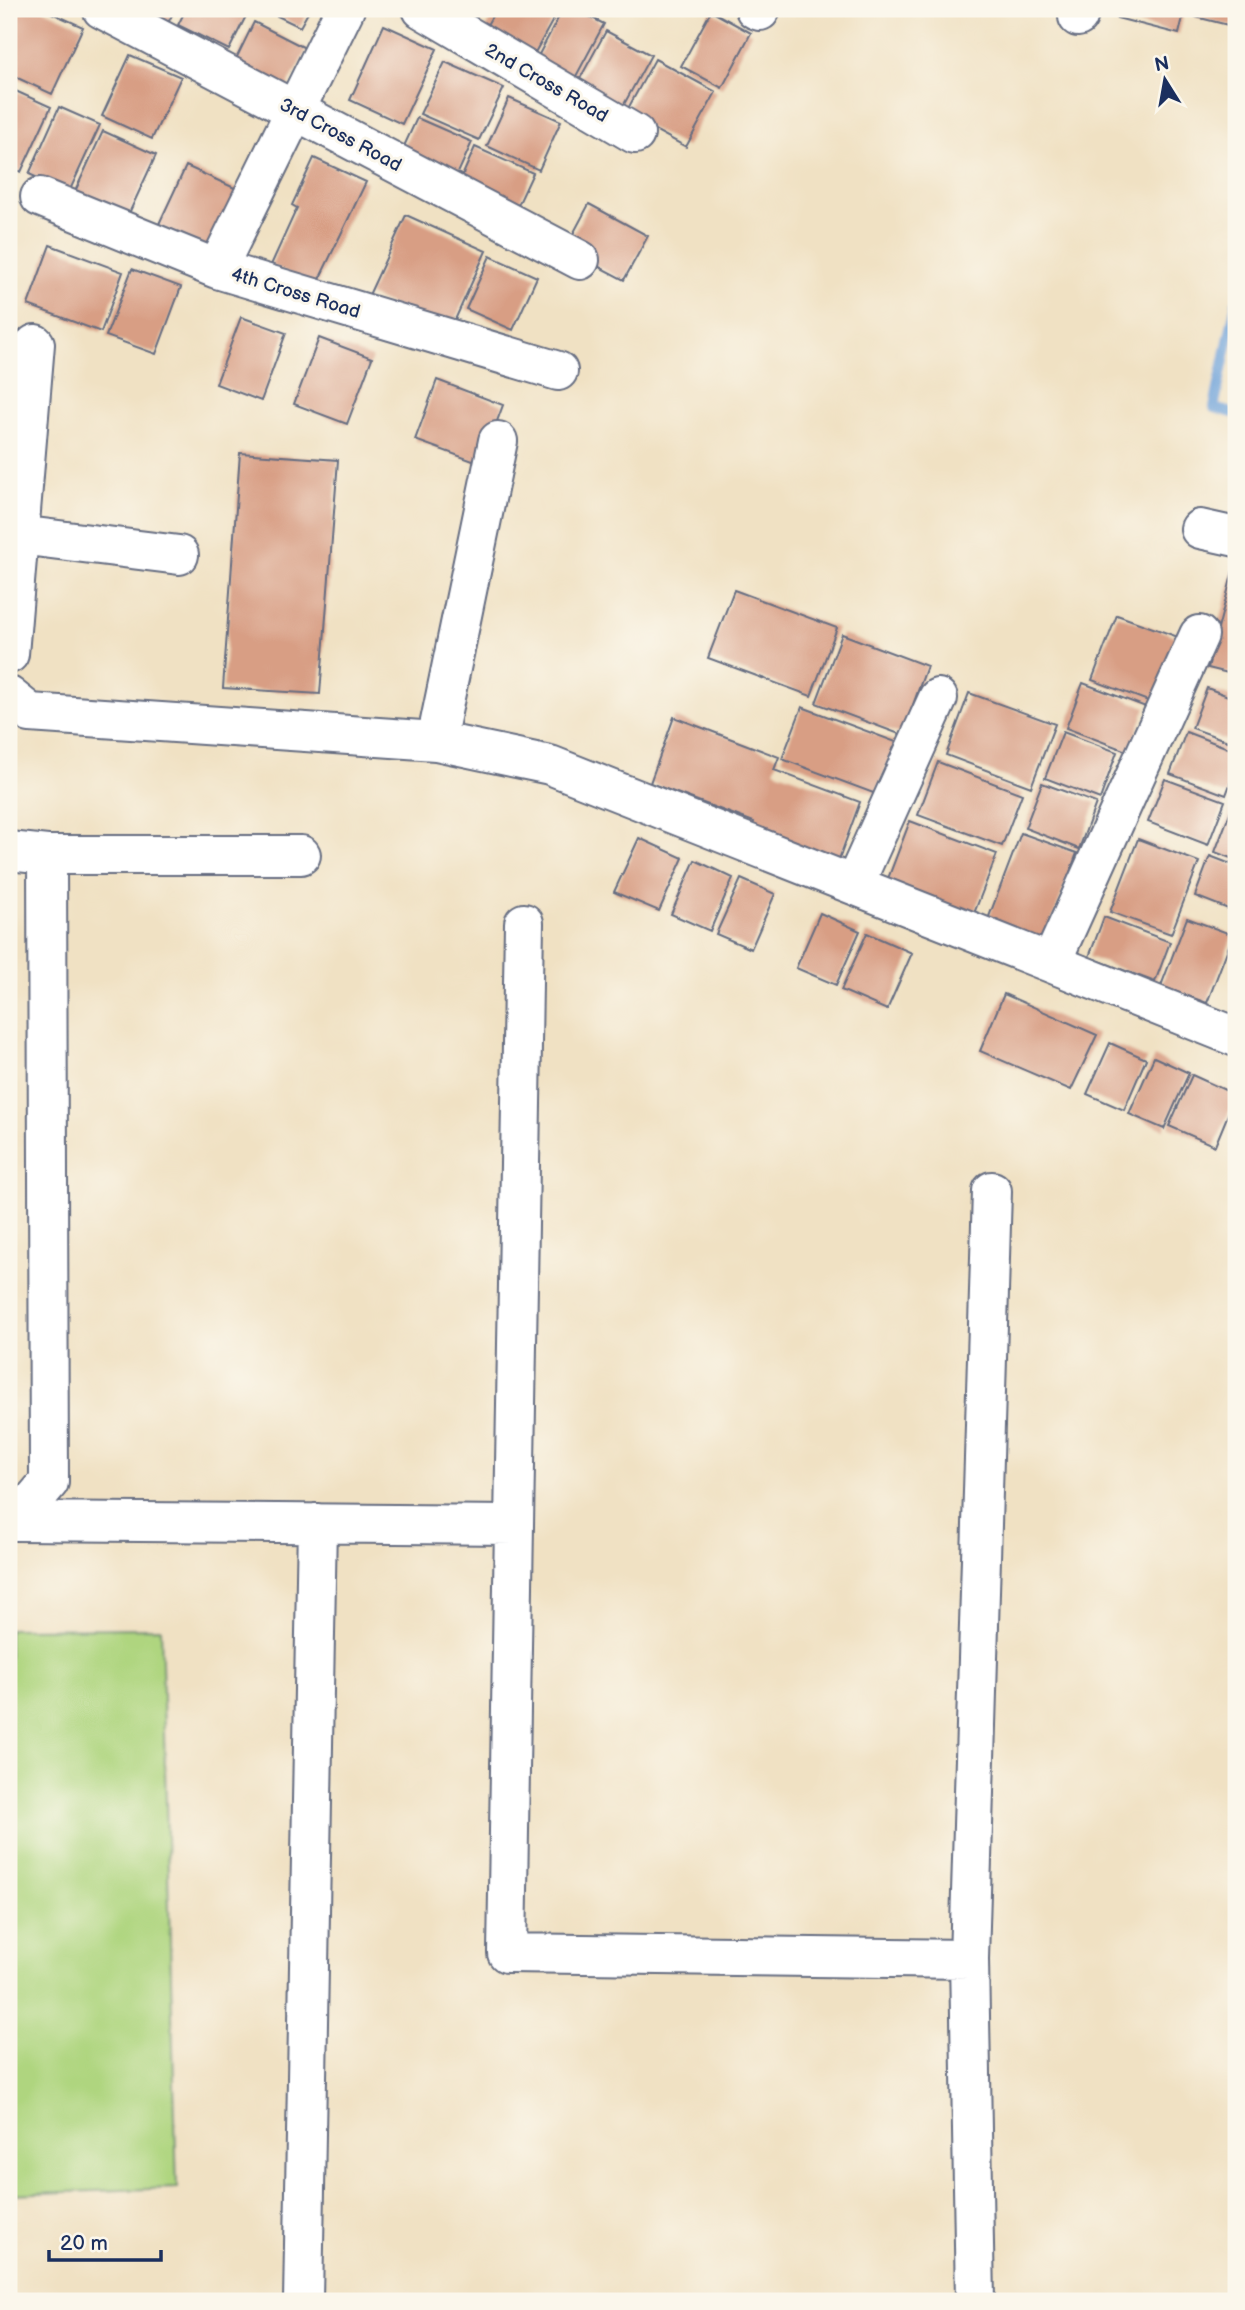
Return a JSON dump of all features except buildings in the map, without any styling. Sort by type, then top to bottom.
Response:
[{"type":"street","name":"3rd Cross Road","points":[[102,9],[580,260]]},
{"type":"street","points":[[217,269],[345,9]]},
{"type":"street","name":"2nd Cross Road","points":[[422,9],[635,134]]},
{"type":"street","name":"4th Cross Road","points":[[40,197],[217,269],[558,371]]},
{"type":"street","points":[[9,654],[35,344]]},
{"type":"street","points":[[436,741],[498,441]]},
{"type":"street","points":[[19,535],[179,555]]},
{"type":"street","points":[[1051,962],[1199,635]]},
{"type":"street","points":[[9,696],[30,713],[436,741],[550,765],[1236,1037]]},
{"type":"street","points":[[854,885],[938,698]]},
{"type":"street","points":[[9,851],[47,855],[301,855]]},
{"type":"street","points":[[13,1521],[49,1482],[47,855]]},
{"type":"street","points":[[524,923],[507,1952],[969,1959]]},
{"type":"street","points":[[975,2301],[969,1959],[992,1191]]},
{"type":"street","points":[[13,1521],[514,1525]]},
{"type":"street","points":[[303,2301],[317,1523]]},
{"type":"green space","points":[[161,1628],[177,2188],[9,2194],[9,1629]]},
{"type":"waterway","points":[[1236,303],[1214,408],[1236,414]]}]
